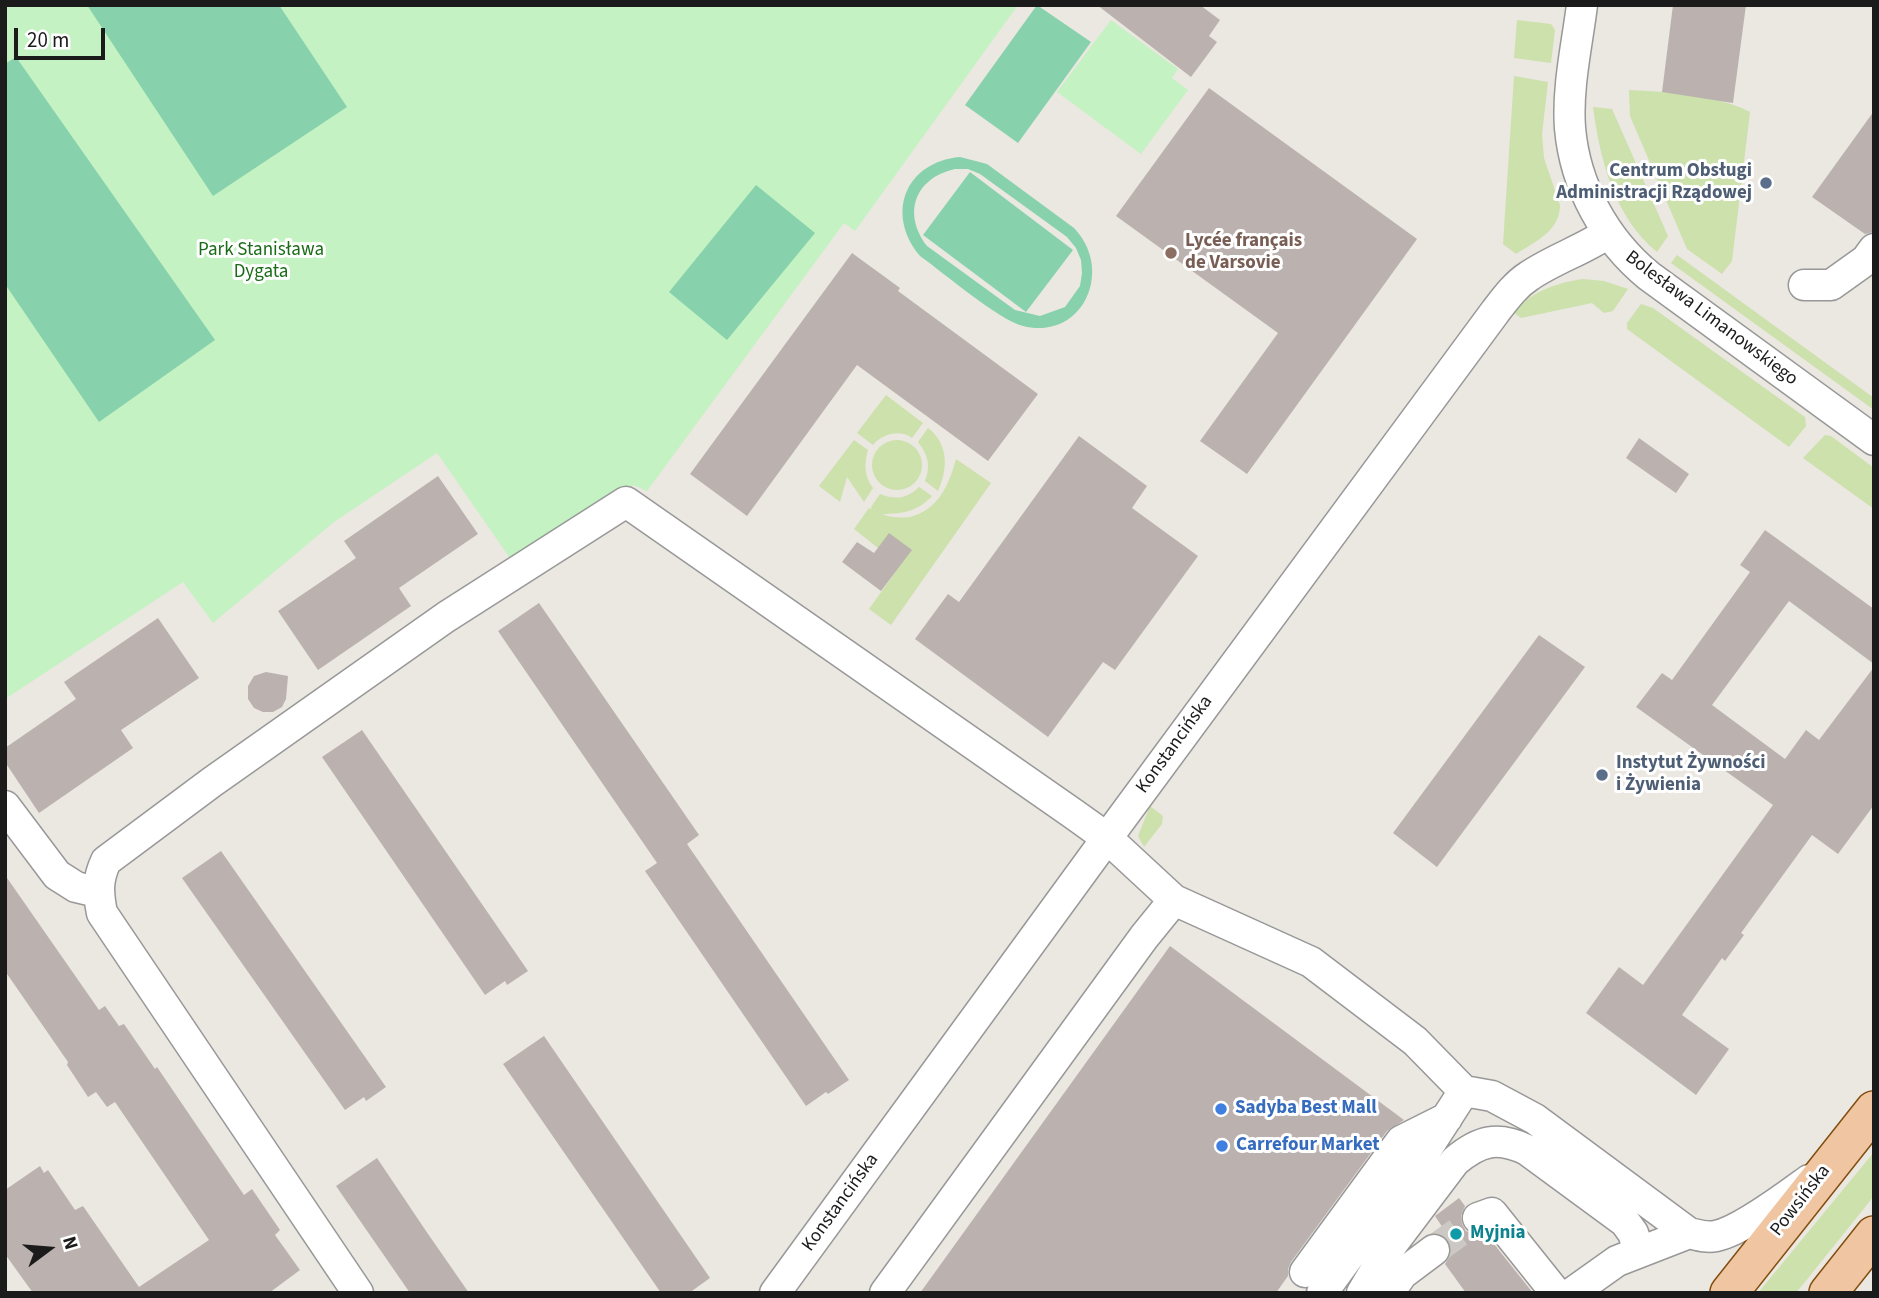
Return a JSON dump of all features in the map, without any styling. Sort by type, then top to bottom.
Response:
[{"type":"main road","name":"Powsińska","points":[[1729,1293],[1874,1110]]},
{"type":"main road","points":[[1828,1293],[1874,1235]]},
{"type":"street","name":"Bolesława Limanowskiego","points":[[1582,5],[1570,101],[1570,128],[1583,182],[1608,233],[1634,264],[1649,276],[1874,440]]},
{"type":"street","name":"Konstancińska","points":[[775,1293],[1107,838],[1517,285],[1529,275],[1589,246],[1608,233]]},
{"type":"street","points":[[1804,285],[1830,285],[1866,260],[1874,249]]},
{"type":"street","points":[[358,1293],[119,941],[102,913],[97,892],[99,875],[106,862],[137,837],[446,617],[626,502],[1107,838],[1174,900],[1311,962],[1415,1041],[1464,1091],[1492,1096],[1535,1119],[1689,1233],[1706,1237],[1718,1236],[1760,1214],[1829,1167]]},
{"type":"street","points":[[5,806],[57,875],[76,887],[97,892]]},
{"type":"street","points":[[885,1293],[1144,937],[1174,900]]},
{"type":"street","points":[[1314,1283],[1447,1118],[1464,1091]]},
{"type":"street","points":[[1362,1293],[1387,1251],[1455,1161],[1465,1152],[1489,1142],[1509,1142],[1527,1150],[1626,1222],[1639,1251]]},
{"type":"street","points":[[1478,1218],[1492,1213],[1556,1293]]},
{"type":"street","points":[[1572,1293],[1617,1261],[1689,1233]]},
{"type":"street","points":[[1390,1293],[1402,1274],[1434,1250]]},
{"type":"green space","name":"Park Stanisława Dygata","points":[[5,5],[1018,5],[855,231],[844,223],[647,491],[634,485],[512,561],[437,453],[334,522],[213,623],[183,582],[5,699]]},
{"type":"green space","points":[[87,5],[279,5],[347,107],[213,196]]},
{"type":"green space","points":[[1037,5],[1091,42],[1018,143],[965,105]]},
{"type":"green space","points":[[1111,20],[1178,69],[1172,78],[1188,90],[1141,154],[1057,92]]},
{"type":"green space","points":[[1517,20],[1551,24],[1555,30],[1551,63],[1514,58]]},
{"type":"green space","points":[[16,57],[215,340],[99,422],[5,284],[5,64]]},
{"type":"green space","points":[[1514,76],[1548,82],[1542,134],[1544,158],[1560,205],[1556,222],[1551,229],[1516,254],[1503,244]]},
{"type":"green space","points":[[1629,90],[1707,98],[1750,112],[1732,261],[1722,274],[1687,249],[1630,116]]},
{"type":"green space","points":[[1593,107],[1612,109],[1668,236],[1657,252],[1630,222],[1612,186],[1600,147]]},
{"type":"green space","points":[[960,157],[987,164],[1074,228],[1086,245],[1092,264],[1086,299],[1076,313],[1062,323],[1044,328],[1012,322],[920,256],[909,240],[904,224],[906,193],[914,179],[941,161]],"holes":[[[955,169],[968,169],[980,174],[1067,237],[1076,248],[1081,260],[1080,286],[1065,307],[1040,316],[1015,310],[927,246],[915,221],[917,198],[930,180]]]},
{"type":"green space","points":[[970,172],[1073,250],[1026,312],[923,235]]},
{"type":"green space","points":[[756,185],[815,233],[727,340],[669,292]]},
{"type":"green space","points":[[1677,255],[1874,398],[1874,410],[1671,263]]},
{"type":"green space","points":[[1583,279],[1604,281],[1628,289],[1613,311],[1604,313],[1592,303],[1521,318],[1513,312],[1528,299],[1545,290]]},
{"type":"green space","points":[[1641,304],[1653,308],[1805,417],[1806,426],[1789,447],[1627,329],[1627,323]]},
{"type":"green space","points":[[886,395],[923,423],[912,438],[891,434],[873,445],[857,433]]},
{"type":"green space","points":[[928,428],[940,442],[945,457],[944,474],[938,491],[925,481],[928,460],[918,442]]},
{"type":"green space","points":[[1825,435],[1831,436],[1874,468],[1874,509],[1803,458]]},
{"type":"green space","points":[[854,440],[868,450],[866,470],[873,488],[864,502],[847,477],[840,502],[819,486]]},
{"type":"green space","points":[[897,440],[915,447],[922,465],[915,483],[897,490],[879,483],[872,465],[879,447]]},
{"type":"green space","points":[[956,459],[991,483],[891,625],[869,609],[911,550],[878,548],[854,529],[869,508],[872,509],[880,494],[901,497],[919,487],[932,496],[910,511],[883,514],[889,516],[910,517],[928,509],[946,487]]},
{"type":"green space","points":[[1150,806],[1163,816],[1162,824],[1144,847],[1138,836]]},
{"type":"green space","points":[[1874,1152],[1874,1196],[1796,1293],[1758,1293]]},
{"type":"building","points":[[1097,5],[1200,5],[1220,20],[1209,36],[1217,42],[1191,77]]},
{"type":"building","points":[[1673,5],[1746,5],[1733,103],[1662,92]]},
{"type":"building","points":[[1209,88],[1417,239],[1247,474],[1200,441],[1278,333],[1116,216]]},
{"type":"building","points":[[1874,111],[1874,232],[1865,234],[1812,197]]},
{"type":"building","points":[[852,253],[900,288],[898,291],[1038,394],[988,461],[857,365],[747,516],[690,474]]},
{"type":"building","points":[[1079,436],[1147,486],[1132,508],[1198,556],[1115,670],[1103,662],[1048,737],[915,639],[948,594],[959,602]]},
{"type":"building","points":[[1639,438],[1689,474],[1676,493],[1626,458]]},
{"type":"building","points":[[438,476],[478,534],[399,588],[411,606],[318,670],[278,611],[356,558],[344,541]]},
{"type":"building","points":[[1765,530],[1874,609],[1874,664],[1789,601],[1712,705],[1785,759],[1806,730],[1819,740],[1874,667],[1874,805],[1838,854],[1812,835],[1741,933],[1744,935],[1725,961],[1722,958],[1682,1015],[1729,1049],[1696,1095],[1586,1013],[1619,967],[1643,985],[1773,805],[1636,707],[1662,673],[1672,680],[1750,572],[1740,565]]},
{"type":"building","points":[[889,533],[912,550],[881,591],[842,562],[857,542],[874,553]]},
{"type":"building","points":[[539,603],[699,835],[687,844],[849,1080],[828,1094],[826,1092],[806,1106],[645,871],[657,863],[498,631]]},
{"type":"building","points":[[158,618],[199,678],[121,730],[133,748],[39,813],[5,762],[5,748],[76,699],[64,682]]},
{"type":"building","points":[[1539,635],[1585,667],[1437,867],[1393,833]]},
{"type":"building","points":[[266,672],[288,676],[286,699],[282,707],[273,712],[254,708],[248,699],[248,686],[254,676]]},
{"type":"building","points":[[362,730],[528,971],[507,985],[505,981],[485,995],[322,757]]},
{"type":"building","points":[[221,851],[386,1087],[366,1101],[364,1097],[345,1110],[182,878]]},
{"type":"building","points":[[5,875],[99,1010],[105,1006],[119,1026],[124,1024],[155,1069],[157,1067],[244,1195],[252,1189],[280,1230],[275,1235],[300,1270],[269,1293],[33,1293],[5,1254],[5,1190],[40,1166],[44,1173],[48,1170],[75,1210],[83,1206],[139,1287],[209,1240],[115,1102],[107,1107],[96,1092],[88,1097],[67,1065],[68,1062],[5,971]]},
{"type":"building","name":"Sadyba Best Mall","points":[[1170,946],[1404,1120],[1387,1131],[1291,1262],[1288,1276],[1276,1293],[920,1293]]},
{"type":"building","points":[[544,1036],[710,1278],[689,1293],[661,1293],[503,1064]]},
{"type":"building","points":[[377,1158],[469,1293],[410,1293],[336,1186]]},
{"type":"building","points":[[1459,1198],[1465,1206],[1461,1216],[1466,1231],[1476,1235],[1486,1234],[1533,1293],[1466,1293],[1445,1264],[1450,1256],[1451,1247],[1448,1240],[1436,1233],[1443,1228],[1435,1216]]},
{"type":"tunnel","points":[[1434,1250],[1478,1218]]},
{"type":"place","name":"Centrum Obsługi Administracji Rządowej","points":[[1766,183]]},
{"type":"place","name":"Lycée français de Varsovie","points":[[1171,253]]},
{"type":"place","name":"Instytut Żywności i Żywienia","points":[[1602,775]]},
{"type":"place","name":"Sadyba Best Mall","points":[[1221,1109]]},
{"type":"place","name":"Carrefour Market","points":[[1222,1146]]},
{"type":"place","name":"Myjnia","points":[[1456,1234]]}]
